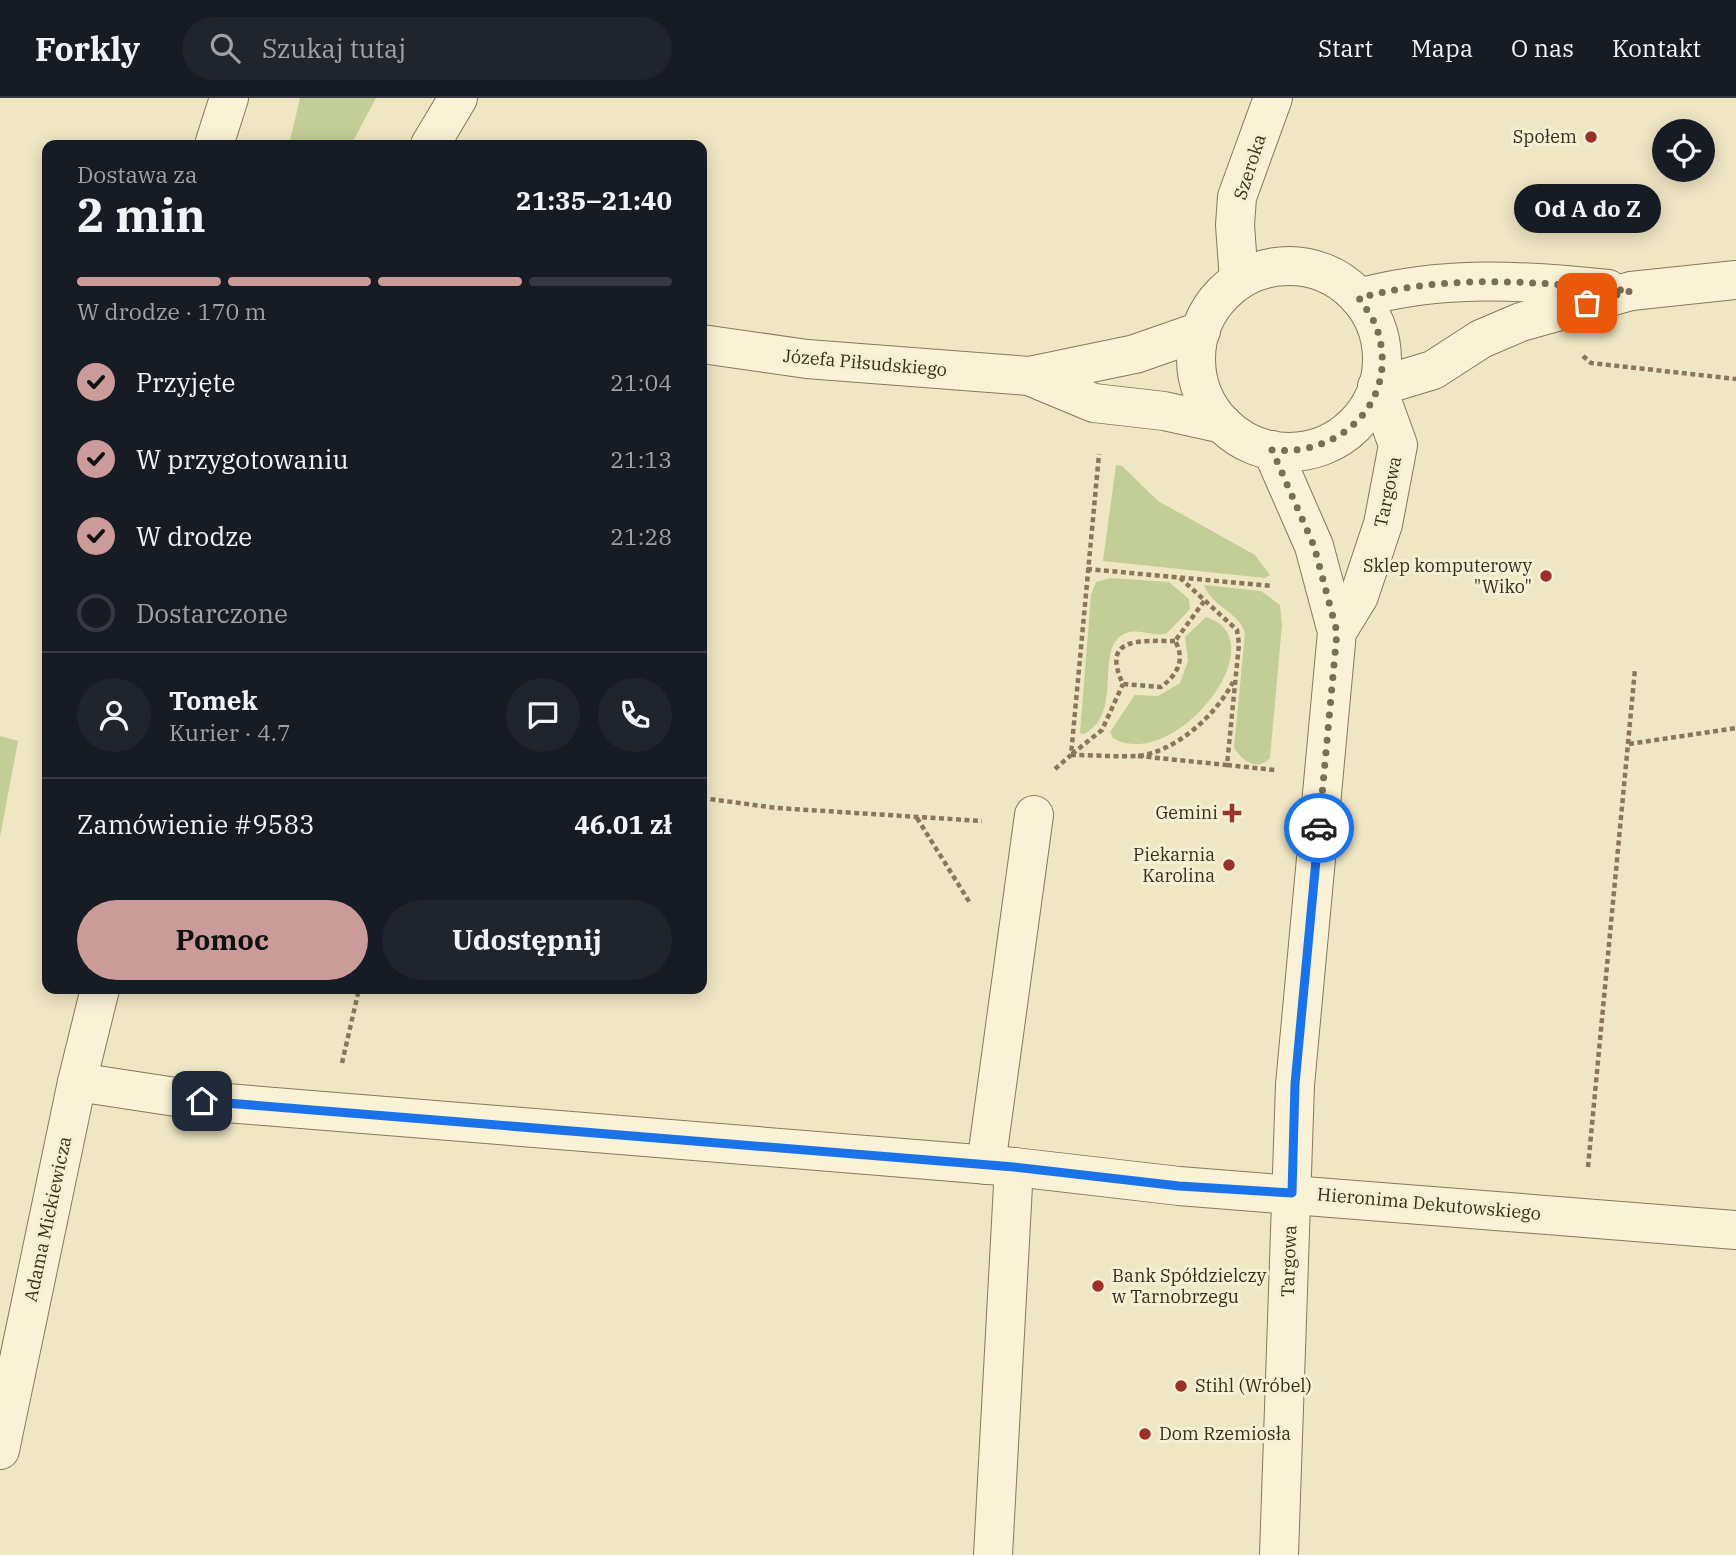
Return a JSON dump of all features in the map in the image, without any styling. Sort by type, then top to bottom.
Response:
[{"type":"street","points":[[216,140],[229,98]]},
{"type":"street","points":[[433,140],[458,98]]},
{"type":"street","name":"Szeroka","points":[[1239,280],[1237,197],[1273,98]]},
{"type":"street","points":[[1289,266],[1315,270],[1339,280],[1359,298],[1376,325],[1382,356],[1377,387],[1369,408],[1338,438],[1315,448],[1291,452],[1272,450],[1242,439],[1223,424],[1207,405],[1198,382],[1196,353],[1200,331],[1217,299],[1239,280],[1263,270],[1289,266]]},
{"type":"street","points":[[1359,298],[1391,289],[1511,279],[1631,291]]},
{"type":"street","points":[[1377,387],[1433,370],[1481,339],[1521,322],[1631,291],[1736,280]]},
{"type":"street","name":"Józefa Piłsudskiego","points":[[707,345],[807,359],[1029,376],[1135,354],[1200,331]]},
{"type":"street","name":"Józefa Piłsudskiego","points":[[1029,376],[1094,403],[1164,411],[1223,424]]},
{"type":"street","name":"Targowa","points":[[1337,632],[1359,596],[1383,524],[1398,445],[1377,387]]},
{"type":"street","name":"Targowa","points":[[1272,450],[1314,546],[1337,632],[1295,1084],[1279,1555]]},
{"type":"street","points":[[993,1555],[1000,1166],[1013,971],[1034,816]]},
{"type":"street","name":"Adama Mickiewicza","points":[[0,1450],[77,1082],[99,994]]},
{"type":"street","name":"Hieronima Dekutowskiego","points":[[77,1082],[202,1101],[1000,1166],[1179,1186],[1736,1230]]},
{"type":"path","points":[[1578,353],[1591,363],[1736,379]]},
{"type":"path","points":[[1071,755],[1087,569],[1099,456],[1103,444]]},
{"type":"path","points":[[1087,569],[1281,587]]},
{"type":"path","points":[[1178,576],[1237,630],[1227,765]]},
{"type":"path","points":[[1175,641],[1205,600]]},
{"type":"path","points":[[1052,772],[1102,730],[1123,684],[1115,667],[1116,654],[1123,647],[1143,640],[1175,641]]},
{"type":"path","points":[[1123,684],[1161,687],[1173,678],[1181,659],[1175,641]]},
{"type":"path","points":[[1587,1171],[1635,669]]},
{"type":"path","points":[[1138,756],[1157,750],[1192,731],[1218,704],[1235,678]]},
{"type":"path","points":[[1629,744],[1736,728]]},
{"type":"path","points":[[1071,755],[1138,756],[1287,771]]},
{"type":"path","points":[[707,799],[777,808],[995,822]]},
{"type":"path","points":[[916,817],[1013,971]]},
{"type":"path","points":[[340,1071],[358,994]]},
{"type":"green space","points":[[300,98],[376,98],[354,140],[290,140]]},
{"type":"green space","points":[[1116,465],[1122,466],[1158,501],[1255,555],[1270,575],[1265,578],[1103,561]]},
{"type":"green space","points":[[1111,578],[1169,582],[1189,599],[1190,609],[1167,633],[1130,632],[1115,642],[1110,653],[1103,712],[1096,724],[1084,734],[1080,733],[1091,595],[1096,582]]},
{"type":"green space","points":[[1204,585],[1261,591],[1280,605],[1282,625],[1270,758],[1260,764],[1246,761],[1234,748],[1245,633],[1237,620],[1213,598]]},
{"type":"green space","points":[[1206,617],[1226,630],[1231,651],[1225,675],[1210,700],[1189,722],[1164,738],[1138,744],[1113,738],[1110,732],[1135,695],[1158,696],[1180,683],[1188,661],[1185,637]]},
{"type":"green space","points":[[0,736],[18,741],[0,837]]},
{"type":"way so far","points":[[1319,828],[1337,632],[1314,546],[1272,450],[1291,452],[1315,448],[1338,438],[1369,408],[1377,387],[1382,356],[1376,325],[1359,298],[1391,289],[1511,279],[1631,291],[1587,303]]},
{"type":"place","name":"Społem","points":[[1591,137]]},
{"type":"place","name":"Od A do Z","points":[[1587,303]]},
{"type":"place","name":"Sklep komputerowy \"Wiko\"","points":[[1546,576]]},
{"type":"place","name":"Gemini","points":[[1232,813]]},
{"type":"place","name":"Piekarnia Karolina","points":[[1229,865]]},
{"type":"place","name":"Bank Spółdzielczy w Tarnobrzegu","points":[[1098,1286]]},
{"type":"place","name":"Stihl (Wróbel)","points":[[1181,1386]]},
{"type":"place","name":"Dom Rzemiosła","points":[[1145,1434]]},
{"type":"route","points":[[202,1101],[1014,1167],[1179,1186],[1292,1193],[1295,1084],[1319,828]]}]
